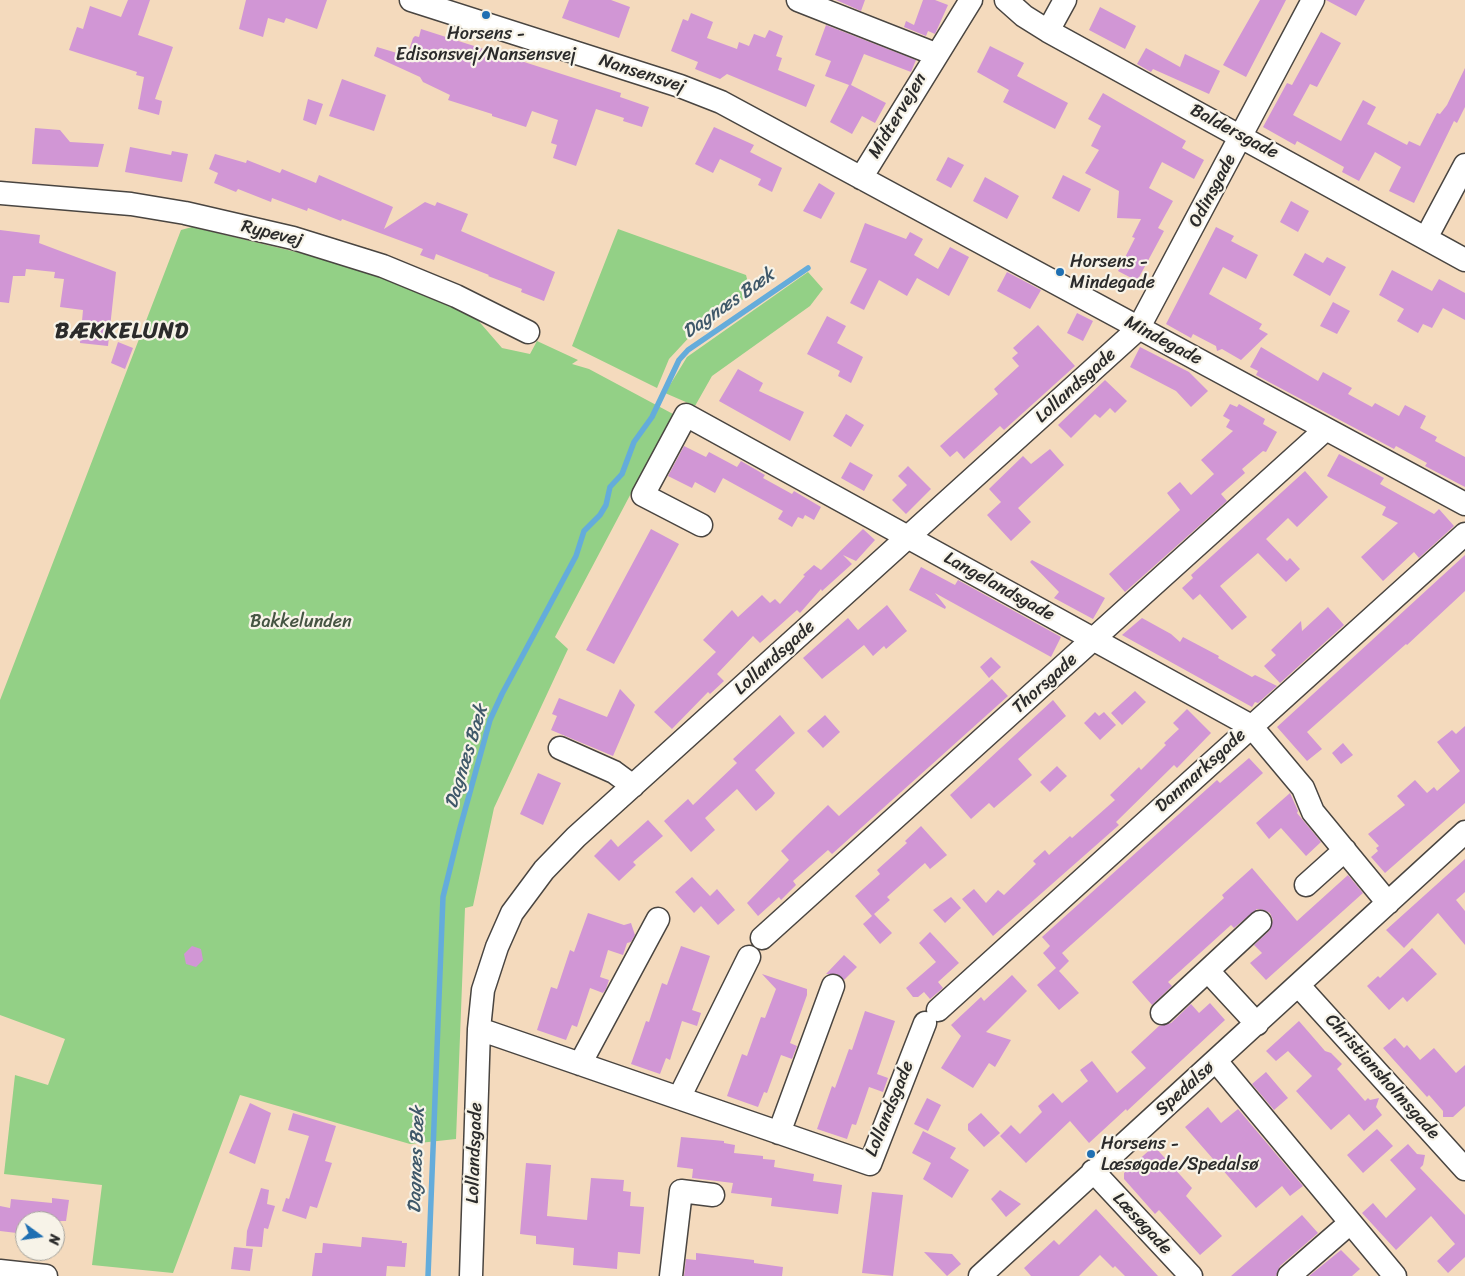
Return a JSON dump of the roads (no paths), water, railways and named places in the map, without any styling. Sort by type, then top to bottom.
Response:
[{"type":"street","name":"Nansensvej","points":[[411,0],[680,86],[721,102],[861,178]]},
{"type":"street","name":"Midtervejen","points":[[798,0],[935,54]]},
{"type":"street","name":"Midtervejen","points":[[861,178],[935,54],[971,0]]},
{"type":"street","name":"Baldersgade","points":[[1006,0],[1024,16],[1048,31],[1465,260]]},
{"type":"street","points":[[1048,31],[1064,0]]},
{"type":"street","name":"Odinsgade","points":[[1138,329],[1313,0]]},
{"type":"street","points":[[1426,238],[1465,165]]},
{"type":"street","name":"Mindegade","points":[[861,178],[1465,504]]},
{"type":"street","name":"Rypevej","points":[[0,193],[132,204],[185,213],[294,238],[384,266],[456,296],[528,332]]},
{"type":"street","name":"Lollandsgade","points":[[471,1276],[479,1030],[483,990],[496,948],[512,912],[544,870],[576,837],[1138,329]]},
{"type":"street","name":"Langelandsgade","points":[[701,525],[643,495],[686,415],[1251,726],[1303,788],[1313,812],[1388,903]]},
{"type":"street","name":"Thorsgade","points":[[762,938],[1326,429]]},
{"type":"street","name":"Danmarksgade","points":[[932,1016],[1465,534]]},
{"type":"street","points":[[560,748],[614,772],[633,786]]},
{"type":"street","name":"Spedalsø","points":[[980,1276],[1300,986],[1388,903],[1464,836]]},
{"type":"street","points":[[1306,885],[1345,850]]},
{"type":"street","points":[[580,1064],[658,919]]},
{"type":"street","points":[[1162,1014],[1260,922]]},
{"type":"street","points":[[679,1098],[749,957]]},
{"type":"street","points":[[1208,971],[1257,1024]]},
{"type":"street","points":[[779,1133],[833,986]]},
{"type":"street","name":"Christiansholmsgade","points":[[1300,986],[1465,1169]]},
{"type":"street","name":"Lollandsgade","points":[[479,1030],[870,1164],[932,1016]]},
{"type":"street","points":[[1216,1061],[1395,1276]]},
{"type":"street","name":"Læsøgade","points":[[1093,1172],[1191,1276]]},
{"type":"street","points":[[671,1276],[681,1191],[713,1195]]},
{"type":"street","points":[[1289,1276],[1350,1223]]},
{"type":"street","points":[[0,1271],[46,1276]]},
{"type":"waterway","name":"Dagnæs Bæk","points":[[428,1276],[443,897],[490,720],[576,556],[584,531],[600,515],[606,505],[610,487],[622,474],[634,442],[652,417],[679,360],[688,350],[808,268]]},
{"type":"place","name":"Horsens - Edisonsvej/Nansensvej","points":[[486,15]]},
{"type":"place","name":"Horsens - Mindegade","points":[[1060,272]]},
{"type":"place","name":"Horsens - Læsøgade/Spedalsø","points":[[1091,1154]]},
{"type":"district","name":"BÆKKELUND","points":[[122,332]]},
{"type":"park label","name":"Bakkelunden","points":[[301,622]]}]
